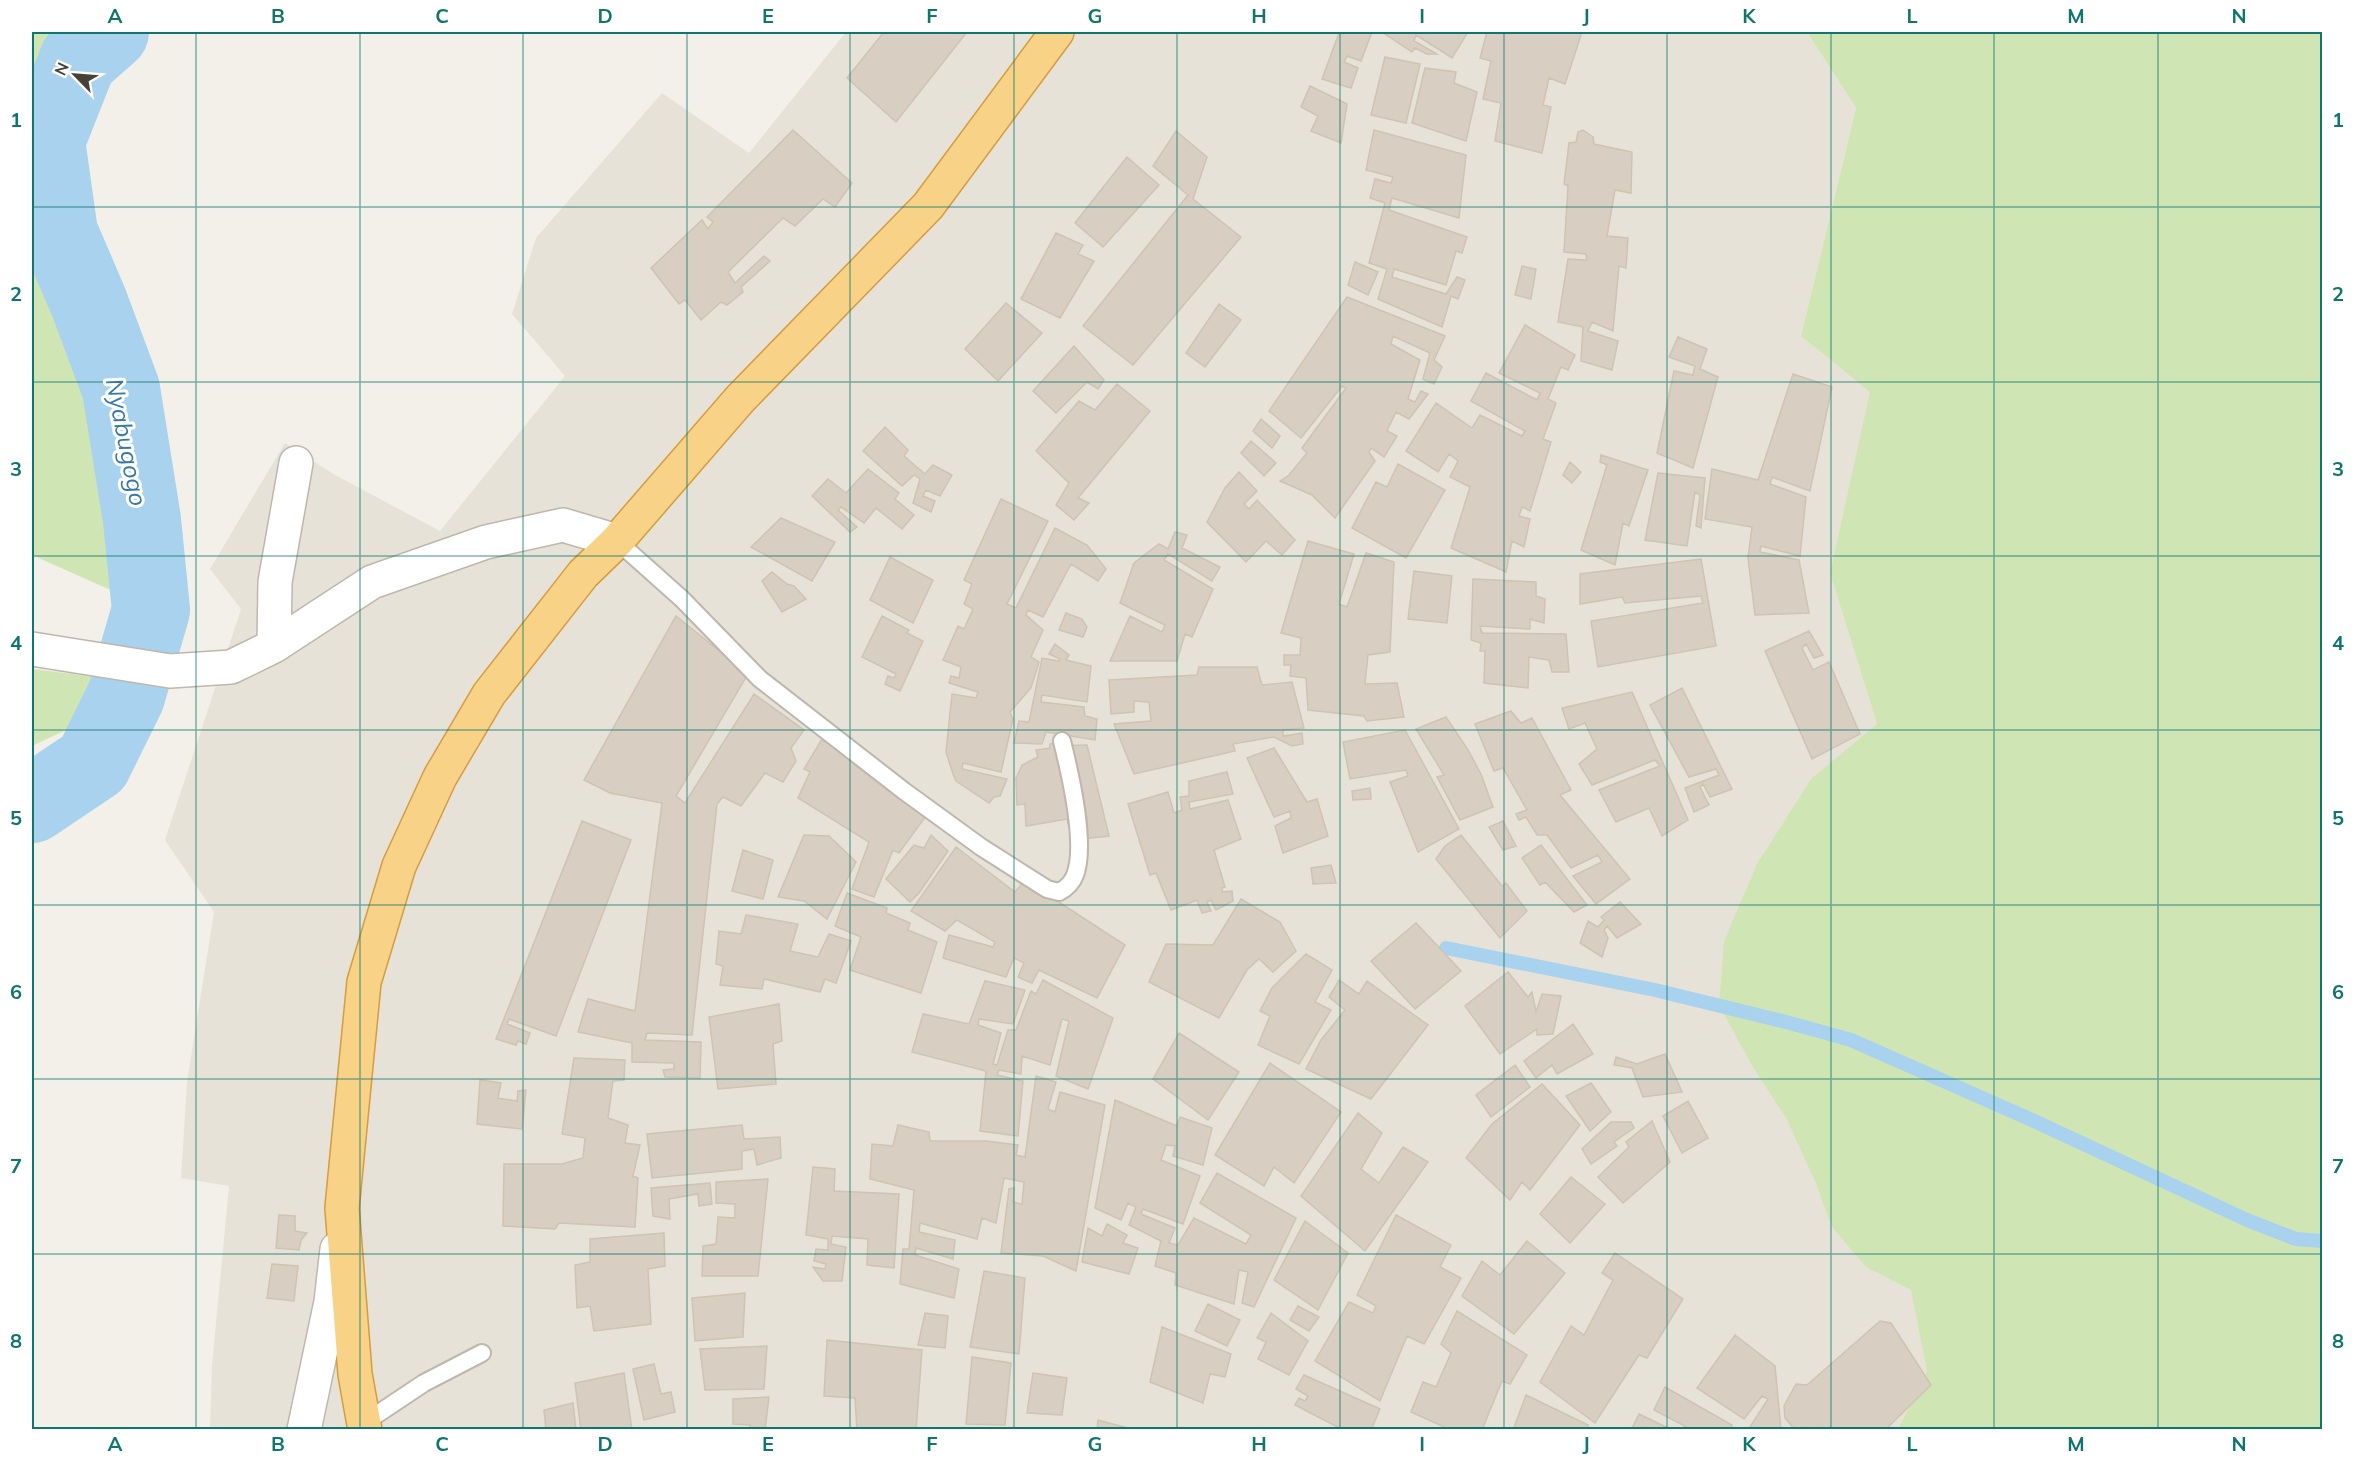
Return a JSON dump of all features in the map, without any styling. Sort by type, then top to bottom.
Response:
[{"type":"highway","points":[[364,1426],[355,1374],[342,1208],[364,982],[399,866],[440,777],[489,694],[583,574],[617,541],[740,399],[928,206],[1057,32]]},
{"type":"street","points":[[274,646],[275,582],[296,463]]},
{"type":"street","points":[[32,649],[170,671],[231,667],[274,646],[372,582],[486,542],[563,525],[617,541]]},
{"type":"street","points":[[304,1430],[331,1302],[342,1208]]},
{"type":"lane","points":[[617,541],[682,599],[760,679],[804,714],[981,848],[1047,889],[1059,892],[1068,887],[1075,874],[1079,843],[1068,765],[1062,741]]},
{"type":"lane","points":[[364,1426],[424,1383],[482,1353]]},
{"type":"shaded area","points":[[846,32],[1807,32],[1856,108],[1801,336],[1871,392],[1830,573],[1877,724],[1956,1312],[1898,1429],[210,1429],[212,1365],[229,1186],[181,1178],[187,1082],[214,912],[165,840],[241,609],[210,569],[285,443],[335,475],[440,531],[565,376],[512,314],[536,238],[662,93],[749,153]]},
{"type":"green space","points":[[32,32],[83,32],[63,50],[32,128]]},
{"type":"green space","points":[[1807,32],[2322,32],[2322,1429],[1898,1429],[1927,1371],[1911,1290],[1866,1267],[1832,1227],[1815,1181],[1786,1118],[1751,1064],[1719,1005],[1724,941],[1757,864],[1811,779],[1877,724],[1830,573],[1870,392],[1801,336],[1856,108]]},
{"type":"green space","points":[[32,221],[33,242],[112,403],[133,600],[32,555]]},
{"type":"green space","points":[[32,669],[113,679],[83,722],[32,746]]},
{"type":"building","points":[[884,32],[967,32],[896,122],[847,78]]},
{"type":"building","points":[[1334,32],[1372,32],[1361,61],[1347,56],[1344,62],[1358,68],[1351,88],[1322,79],[1339,33]]},
{"type":"building","points":[[1382,32],[1468,32],[1452,58],[1416,35],[1414,41],[1437,54],[1427,54],[1415,48],[1412,52]]},
{"type":"building","points":[[1487,32],[1582,32],[1565,84],[1549,78],[1543,105],[1551,107],[1542,153],[1495,141],[1501,103],[1483,99],[1491,61],[1480,58]]},
{"type":"building","points":[[1385,57],[1420,64],[1406,123],[1371,115]]},
{"type":"building","points":[[1425,68],[1456,72],[1454,83],[1477,92],[1466,141],[1412,123]]},
{"type":"building","points":[[1310,86],[1347,104],[1341,143],[1311,131],[1318,116],[1301,107]]},
{"type":"building","points":[[793,130],[852,183],[835,207],[823,199],[795,226],[783,218],[728,272],[735,283],[764,256],[770,261],[741,287],[743,292],[727,305],[721,302],[701,320],[685,300],[679,304],[651,268],[702,220],[708,229],[713,222],[707,217]]},
{"type":"building","points":[[1374,130],[1466,155],[1459,218],[1392,198],[1389,210],[1467,237],[1462,253],[1456,251],[1446,285],[1394,269],[1392,277],[1446,294],[1457,277],[1465,280],[1458,299],[1451,296],[1442,327],[1378,299],[1387,269],[1369,263],[1385,203],[1370,198],[1375,179],[1391,183],[1393,177],[1366,170]]},
{"type":"building","points":[[1583,130],[1593,137],[1594,144],[1632,152],[1631,193],[1615,190],[1607,236],[1628,238],[1626,268],[1619,266],[1613,331],[1592,322],[1588,331],[1618,341],[1612,370],[1581,361],[1583,327],[1558,322],[1568,259],[1587,260],[1586,254],[1564,252],[1568,186],[1564,184],[1569,143],[1576,142],[1578,132]]},
{"type":"building","points":[[1176,131],[1207,157],[1193,199],[1241,237],[1133,365],[1083,326],[1188,195],[1153,166]]},
{"type":"building","points":[[1127,157],[1159,185],[1103,247],[1075,223]]},
{"type":"building","points":[[1056,233],[1083,245],[1078,254],[1094,261],[1060,318],[1021,299]]},
{"type":"building","points":[[1355,262],[1378,272],[1368,295],[1348,285]]},
{"type":"building","points":[[1522,266],[1536,269],[1531,299],[1515,295]]},
{"type":"building","points":[[1347,297],[1445,336],[1434,360],[1442,367],[1434,384],[1423,379],[1430,353],[1393,336],[1391,344],[1420,360],[1408,399],[1415,402],[1421,391],[1428,394],[1409,419],[1396,412],[1387,431],[1397,436],[1384,457],[1371,448],[1369,452],[1375,461],[1335,518],[1312,495],[1280,481],[1289,475],[1307,453],[1302,448],[1346,388],[1342,386],[1301,438],[1269,411]]},
{"type":"building","points":[[1006,303],[1042,333],[998,381],[965,349]]},
{"type":"building","points":[[1219,304],[1241,320],[1205,367],[1186,353]]},
{"type":"building","points":[[1525,325],[1575,355],[1568,370],[1561,367],[1548,399],[1556,403],[1543,439],[1551,442],[1530,511],[1522,507],[1519,516],[1530,519],[1524,547],[1512,541],[1506,572],[1451,548],[1470,487],[1450,477],[1458,461],[1449,454],[1438,472],[1406,451],[1436,403],[1472,428],[1480,415],[1522,436],[1525,431],[1471,401],[1486,373],[1537,400],[1540,393],[1499,373]]},
{"type":"building","points":[[1678,337],[1707,349],[1700,369],[1718,377],[1693,468],[1657,453],[1674,371],[1693,375],[1695,366],[1669,357]]},
{"type":"building","points":[[1074,346],[1104,380],[1098,389],[1087,382],[1056,413],[1033,391]]},
{"type":"building","points":[[1793,374],[1832,387],[1810,491],[1772,477],[1770,484],[1806,497],[1800,556],[1761,546],[1760,552],[1799,560],[1809,613],[1755,615],[1748,558],[1752,527],[1705,519],[1712,469],[1758,480]]},
{"type":"building","points":[[1117,384],[1150,411],[1078,498],[1089,503],[1074,520],[1056,505],[1069,483],[1036,451],[1079,401],[1095,410]]},
{"type":"building","points":[[1261,419],[1280,436],[1272,448],[1253,431]]},
{"type":"building","points":[[885,427],[908,450],[904,456],[925,474],[933,465],[952,475],[940,496],[926,490],[923,496],[935,501],[931,512],[913,503],[920,479],[914,475],[902,486],[863,451]]},
{"type":"building","points":[[1251,441],[1276,463],[1264,476],[1241,453]]},
{"type":"building","points":[[1601,455],[1648,470],[1629,526],[1623,523],[1615,565],[1581,550],[1607,465],[1600,462]]},
{"type":"building","points":[[1570,462],[1581,472],[1572,483],[1563,475]]},
{"type":"building","points":[[1398,464],[1445,490],[1406,558],[1352,528],[1376,482],[1387,487]]},
{"type":"building","points":[[868,469],[899,493],[895,499],[914,515],[902,529],[876,508],[864,523],[841,507],[838,510],[857,527],[850,532],[812,496],[828,479],[846,493]]},
{"type":"building","points":[[1239,472],[1257,491],[1244,504],[1249,509],[1257,500],[1295,540],[1282,555],[1266,541],[1246,562],[1207,522],[1225,488]]},
{"type":"building","points":[[1658,473],[1705,478],[1701,528],[1696,526],[1700,495],[1695,492],[1687,546],[1645,540]]},
{"type":"building","points":[[1001,499],[1048,521],[1007,604],[1016,608],[1055,528],[1087,545],[1106,569],[1098,581],[1071,564],[1043,617],[1028,610],[1026,615],[1043,630],[1031,657],[1039,662],[1031,688],[1010,712],[1013,719],[1001,772],[963,763],[962,769],[1007,779],[1000,796],[994,797],[989,803],[956,781],[953,774],[946,752],[952,694],[976,698],[978,692],[949,683],[951,676],[959,678],[961,667],[943,660],[958,626],[964,629],[973,609],[964,604],[972,584],[964,580]]},
{"type":"building","points":[[781,518],[835,542],[812,581],[751,547]]},
{"type":"building","points":[[1175,532],[1187,535],[1182,548],[1220,567],[1212,581],[1168,554],[1164,560],[1213,589],[1192,637],[1185,634],[1177,661],[1110,661],[1130,616],[1162,632],[1165,625],[1120,603],[1134,563],[1159,544],[1168,549]]},
{"type":"building","points":[[1308,541],[1354,554],[1339,604],[1347,607],[1366,553],[1394,562],[1390,652],[1368,655],[1365,684],[1397,683],[1404,717],[1367,721],[1364,716],[1308,710],[1306,678],[1290,676],[1291,665],[1284,665],[1284,655],[1300,655],[1301,638],[1281,633]]},
{"type":"building","points":[[890,557],[933,580],[913,623],[870,600]]},
{"type":"building","points":[[1701,559],[1716,646],[1598,667],[1591,621],[1703,603],[1701,596],[1625,603],[1622,597],[1580,604],[1580,574]]},
{"type":"building","points":[[1414,571],[1452,576],[1447,623],[1408,619]]},
{"type":"building","points":[[772,572],[787,584],[794,586],[806,599],[782,612],[762,581]]},
{"type":"building","points":[[1473,579],[1536,582],[1536,596],[1545,599],[1544,623],[1530,619],[1530,629],[1480,626],[1482,633],[1566,634],[1569,672],[1552,672],[1549,660],[1529,657],[1528,688],[1484,683],[1485,651],[1480,651],[1481,643],[1471,640]]},
{"type":"building","points":[[1066,613],[1082,619],[1087,627],[1083,637],[1059,630]]},
{"type":"building","points":[[676,616],[748,674],[676,796],[685,803],[754,694],[804,730],[791,748],[796,761],[783,782],[765,773],[741,806],[723,797],[717,804],[692,1035],[647,1033],[645,1040],[701,1042],[700,1078],[665,1077],[663,1070],[674,1069],[674,1063],[632,1062],[632,1043],[578,1032],[588,999],[635,1011],[662,803],[610,793],[584,780]]},
{"type":"building","points":[[882,616],[909,630],[907,633],[923,641],[900,691],[885,684],[888,676],[894,678],[896,674],[862,657]]},
{"type":"building","points":[[1809,631],[1823,655],[1814,658],[1806,644],[1802,648],[1813,670],[1829,662],[1860,734],[1812,759],[1765,651]]},
{"type":"building","points":[[1055,644],[1069,655],[1066,660],[1091,666],[1087,702],[1042,695],[1041,702],[1084,707],[1085,716],[1097,719],[1095,740],[1046,732],[1042,744],[1014,743],[1019,721],[1029,722],[1042,658],[1059,661],[1060,659],[1049,654]]},
{"type":"building","points":[[1199,667],[1257,667],[1262,685],[1292,682],[1304,728],[1283,730],[1283,736],[1302,733],[1303,744],[1292,746],[1274,737],[1233,744],[1235,751],[1134,774],[1114,724],[1151,721],[1149,702],[1134,701],[1134,712],[1111,714],[1109,680],[1197,675]]},
{"type":"building","points":[[1682,688],[1732,789],[1710,797],[1703,784],[1700,787],[1709,805],[1694,812],[1685,788],[1719,775],[1716,769],[1689,777],[1650,705]]},
{"type":"building","points":[[1632,692],[1688,820],[1662,836],[1649,808],[1616,822],[1599,790],[1660,766],[1655,760],[1592,785],[1579,764],[1597,749],[1585,723],[1569,729],[1562,708]]},
{"type":"building","points":[[1511,711],[1521,723],[1532,718],[1571,790],[1560,795],[1630,879],[1596,904],[1573,876],[1602,862],[1598,855],[1571,868],[1547,835],[1537,835],[1526,817],[1519,820],[1516,814],[1527,810],[1503,768],[1494,771],[1475,724]]},
{"type":"building","points":[[1446,717],[1481,774],[1493,807],[1460,820],[1437,777],[1444,775],[1416,729]]},
{"type":"building","points":[[828,729],[934,805],[899,853],[893,850],[874,897],[852,889],[869,842],[798,798],[810,772],[804,769]]},
{"type":"building","points":[[1405,730],[1459,829],[1418,852],[1390,782],[1408,776],[1406,770],[1350,779],[1343,742]]},
{"type":"building","points":[[1054,743],[1054,746],[1087,745],[1109,836],[1072,840],[1067,819],[1026,826],[1025,804],[1017,805],[1016,778],[1022,765],[1038,757],[1036,750],[1050,748],[1050,744]]},
{"type":"building","points":[[1274,748],[1307,802],[1317,799],[1328,836],[1283,853],[1275,826],[1291,818],[1290,811],[1274,817],[1247,758]]},
{"type":"building","points":[[1227,772],[1233,794],[1189,802],[1190,809],[1228,800],[1241,839],[1214,850],[1225,887],[1222,888],[1222,892],[1232,891],[1233,901],[1216,910],[1211,900],[1207,902],[1211,911],[1202,913],[1197,900],[1171,910],[1156,873],[1150,875],[1128,804],[1168,792],[1174,813],[1182,810],[1180,797],[1189,796],[1189,781]]},
{"type":"building","points":[[1370,788],[1371,799],[1353,800],[1352,791]]},
{"type":"building","points":[[582,821],[631,840],[556,1036],[509,1019],[507,1024],[530,1033],[526,1044],[518,1041],[516,1045],[496,1039]]},
{"type":"building","points":[[1503,821],[1516,846],[1503,850],[1489,827]]},
{"type":"building","points":[[804,835],[829,836],[856,862],[827,919],[804,901],[778,897]]},
{"type":"building","points":[[931,835],[948,851],[919,893],[910,902],[886,879],[914,845],[924,848]]},
{"type":"building","points":[[1461,835],[1502,886],[1506,883],[1527,911],[1500,938],[1436,859],[1445,846]]},
{"type":"building","points":[[1541,845],[1587,905],[1574,912],[1545,882],[1540,885],[1522,858]]},
{"type":"building","points":[[956,847],[1015,892],[1025,880],[1125,945],[1097,998],[1039,970],[1032,983],[1018,977],[1024,963],[1014,958],[1006,977],[943,958],[949,935],[993,947],[995,942],[957,920],[945,931],[911,911]]},
{"type":"building","points":[[743,850],[773,860],[763,899],[732,891]]},
{"type":"building","points":[[1331,865],[1336,883],[1313,884],[1311,868]]},
{"type":"building","points":[[847,893],[887,908],[886,913],[910,923],[908,930],[937,942],[921,993],[850,970],[861,937],[835,926]]},
{"type":"building","points":[[1241,899],[1280,922],[1296,951],[1273,972],[1259,959],[1247,970],[1219,1018],[1149,982],[1166,944],[1213,945]]},
{"type":"building","points":[[1620,902],[1641,924],[1617,938],[1607,926],[1604,930],[1608,938],[1602,957],[1580,943],[1588,921],[1598,927],[1604,920],[1601,917]]},
{"type":"building","points":[[746,915],[798,924],[790,951],[818,957],[829,934],[851,941],[836,983],[825,979],[820,992],[764,979],[762,989],[720,985],[723,966],[716,964],[719,931],[741,934]]},
{"type":"building","points":[[1416,923],[1461,971],[1415,1009],[1371,961]]},
{"type":"building","points":[[1306,954],[1332,970],[1315,1002],[1331,1010],[1299,1064],[1258,1045],[1270,1016],[1260,1011],[1272,988]]},
{"type":"building","points":[[1508,972],[1528,997],[1532,992],[1536,1012],[1542,994],[1561,996],[1553,1034],[1537,1035],[1537,1029],[1500,1054],[1465,1006]]},
{"type":"building","points":[[1043,980],[1113,1018],[1088,1089],[1056,1076],[1069,1021],[1062,1019],[1050,1065],[1022,1056],[1021,1074],[999,1070],[997,1075],[1023,1081],[1018,1136],[980,1131],[986,1071],[912,1052],[923,1014],[969,1024],[985,981],[1025,990],[1013,1024],[979,1019],[978,1025],[1001,1033],[993,1064],[997,1065],[1008,1030],[1016,1030],[1031,991],[1036,994]]},
{"type":"building","points":[[1339,980],[1359,994],[1367,981],[1428,1025],[1371,1099],[1306,1069],[1321,1040],[1345,1010],[1329,997]]},
{"type":"building","points":[[779,1004],[782,1041],[773,1044],[776,1084],[718,1089],[709,1017]]},
{"type":"building","points":[[1573,1024],[1593,1054],[1557,1074],[1552,1065],[1536,1078],[1524,1061]]},
{"type":"building","points":[[1179,1033],[1239,1072],[1208,1120],[1153,1079]]},
{"type":"building","points":[[1665,1054],[1682,1092],[1643,1097],[1632,1068],[1614,1065],[1616,1057],[1637,1064]]},
{"type":"building","points":[[574,1058],[625,1060],[624,1080],[613,1081],[608,1118],[628,1125],[625,1143],[640,1145],[633,1176],[638,1178],[635,1227],[559,1223],[555,1229],[503,1226],[504,1164],[562,1164],[583,1158],[585,1138],[562,1134]]},
{"type":"building","points":[[1270,1063],[1341,1112],[1294,1183],[1274,1167],[1264,1186],[1215,1155]]},
{"type":"building","points":[[1515,1065],[1530,1087],[1491,1117],[1476,1095]]},
{"type":"building","points":[[1036,1076],[1056,1082],[1048,1109],[1055,1112],[1060,1092],[1105,1105],[1076,1271],[1043,1256],[1001,1253],[1009,1189],[1014,1188],[1013,1202],[1022,1204],[1024,1182],[1004,1178],[996,1223],[982,1218],[977,1239],[920,1223],[919,1232],[955,1240],[953,1259],[916,1248],[915,1255],[959,1269],[954,1298],[900,1284],[903,1249],[909,1249],[914,1190],[870,1179],[872,1144],[893,1146],[898,1125],[929,1132],[930,1141],[986,1141],[1018,1145],[1016,1155],[1025,1157]]},
{"type":"building","points":[[480,1080],[501,1083],[498,1098],[517,1101],[518,1091],[526,1090],[522,1129],[477,1124]]},
{"type":"building","points":[[1591,1083],[1611,1112],[1590,1131],[1566,1096]]},
{"type":"building","points":[[1542,1084],[1580,1125],[1530,1190],[1522,1182],[1510,1200],[1466,1158],[1492,1124]]},
{"type":"building","points":[[1115,1100],[1177,1126],[1180,1117],[1212,1128],[1203,1165],[1173,1156],[1175,1146],[1166,1145],[1161,1160],[1200,1176],[1183,1224],[1143,1209],[1141,1214],[1175,1228],[1169,1243],[1178,1245],[1194,1218],[1246,1244],[1251,1235],[1200,1203],[1217,1173],[1296,1218],[1254,1307],[1242,1303],[1248,1272],[1239,1270],[1234,1304],[1175,1285],[1176,1273],[1155,1266],[1161,1241],[1129,1225],[1136,1207],[1128,1203],[1121,1220],[1095,1208]]},
{"type":"building","points":[[1688,1101],[1708,1138],[1682,1153],[1663,1116]]},
{"type":"building","points":[[1358,1113],[1382,1133],[1361,1169],[1379,1183],[1403,1147],[1428,1162],[1365,1251],[1301,1196]]},
{"type":"building","points":[[1652,1121],[1670,1162],[1623,1203],[1598,1177],[1629,1147],[1626,1142]]},
{"type":"building","points":[[1611,1122],[1631,1122],[1634,1128],[1614,1142],[1617,1146],[1591,1164],[1582,1149]]},
{"type":"building","points":[[742,1125],[744,1139],[780,1137],[781,1158],[757,1165],[754,1149],[742,1151],[742,1169],[652,1178],[647,1134]]},
{"type":"building","points":[[813,1167],[835,1169],[834,1191],[899,1194],[894,1268],[867,1265],[868,1239],[832,1236],[831,1244],[846,1247],[842,1281],[823,1281],[813,1267],[825,1269],[826,1264],[814,1261],[816,1249],[828,1250],[828,1239],[806,1235]]},
{"type":"building","points":[[1571,1177],[1605,1204],[1570,1243],[1540,1214]]},
{"type":"building","points":[[768,1179],[758,1276],[702,1276],[703,1246],[716,1244],[718,1217],[735,1218],[735,1204],[716,1203],[716,1182]]},
{"type":"building","points":[[710,1183],[712,1204],[699,1206],[698,1194],[669,1199],[670,1219],[653,1216],[651,1188]]},
{"type":"building","points":[[279,1215],[295,1216],[295,1231],[307,1233],[301,1240],[299,1250],[276,1248]]},
{"type":"building","points":[[1396,1215],[1451,1245],[1440,1267],[1461,1278],[1424,1344],[1407,1336],[1380,1401],[1315,1361],[1349,1302],[1373,1313],[1376,1306],[1357,1295]]},
{"type":"building","points":[[1305,1221],[1348,1253],[1318,1310],[1274,1280]]},
{"type":"building","points":[[1107,1224],[1127,1235],[1123,1243],[1138,1248],[1129,1274],[1082,1262],[1088,1228],[1102,1236]]},
{"type":"building","points":[[664,1233],[665,1266],[648,1269],[651,1324],[594,1331],[590,1306],[577,1308],[575,1265],[590,1262],[590,1239]]},
{"type":"building","points":[[1527,1241],[1565,1273],[1514,1334],[1462,1296],[1482,1261],[1500,1275]]},
{"type":"building","points":[[1615,1253],[1683,1299],[1647,1358],[1639,1355],[1595,1423],[1540,1382],[1571,1326],[1584,1335],[1613,1280],[1602,1273]]},
{"type":"building","points":[[272,1264],[298,1266],[294,1301],[267,1298]]},
{"type":"building","points":[[984,1271],[1025,1278],[1019,1354],[970,1347]]},
{"type":"building","points":[[745,1293],[743,1337],[695,1341],[692,1298]]},
{"type":"building","points":[[1208,1304],[1240,1320],[1227,1346],[1195,1331]]},
{"type":"building","points":[[1298,1306],[1319,1317],[1309,1331],[1290,1320]]},
{"type":"building","points":[[1457,1311],[1527,1355],[1510,1384],[1502,1381],[1482,1430],[1451,1430],[1411,1412],[1423,1382],[1436,1387],[1451,1353],[1441,1344]]},
{"type":"building","points":[[925,1313],[948,1316],[945,1348],[918,1345]]},
{"type":"building","points":[[1271,1313],[1308,1341],[1289,1375],[1258,1359],[1266,1342],[1257,1338]]},
{"type":"building","points":[[1880,1321],[1891,1323],[1931,1385],[1885,1430],[1795,1430],[1785,1418],[1784,1406],[1796,1384],[1807,1385]]},
{"type":"building","points":[[1162,1327],[1231,1354],[1225,1377],[1210,1374],[1203,1403],[1150,1382]]},
{"type":"building","points":[[1735,1335],[1775,1366],[1781,1430],[1748,1430],[1768,1399],[1762,1396],[1744,1419],[1697,1388]]},
{"type":"building","points":[[827,1340],[922,1350],[916,1430],[857,1430],[855,1398],[824,1396]]},
{"type":"building","points":[[767,1346],[764,1389],[705,1390],[700,1349]]},
{"type":"building","points":[[972,1357],[1011,1363],[1005,1425],[966,1424]]},
{"type":"building","points":[[654,1364],[661,1394],[671,1392],[675,1412],[644,1420],[633,1369]]},
{"type":"building","points":[[624,1373],[632,1430],[581,1430],[575,1383]]},
{"type":"building","points":[[1033,1373],[1067,1378],[1062,1415],[1027,1413]]},
{"type":"building","points":[[1304,1375],[1380,1409],[1371,1430],[1343,1430],[1295,1405],[1299,1398],[1305,1401],[1308,1396],[1296,1389]]},
{"type":"building","points":[[1665,1387],[1732,1425],[1730,1430],[1692,1430],[1654,1410]]},
{"type":"building","points":[[1526,1395],[1588,1425],[1587,1430],[1513,1430]]},
{"type":"building","points":[[769,1397],[765,1430],[750,1430],[750,1425],[733,1424],[733,1399]]},
{"type":"building","points":[[573,1403],[576,1430],[546,1430],[544,1410]]},
{"type":"building","points":[[1639,1414],[1672,1430],[1631,1430]]},
{"type":"building","points":[[1098,1420],[1135,1430],[1097,1430]]},
{"type":"waterway","name":"Nyabugogo","points":[[32,804],[93,763],[126,696],[151,610],[142,520],[121,389],[89,303],[59,233],[46,141],[78,60],[110,32]]},
{"type":"waterway","points":[[1446,948],[1655,990],[1851,1040],[2032,1120],[2247,1220],[2296,1239],[2322,1241]]}]
